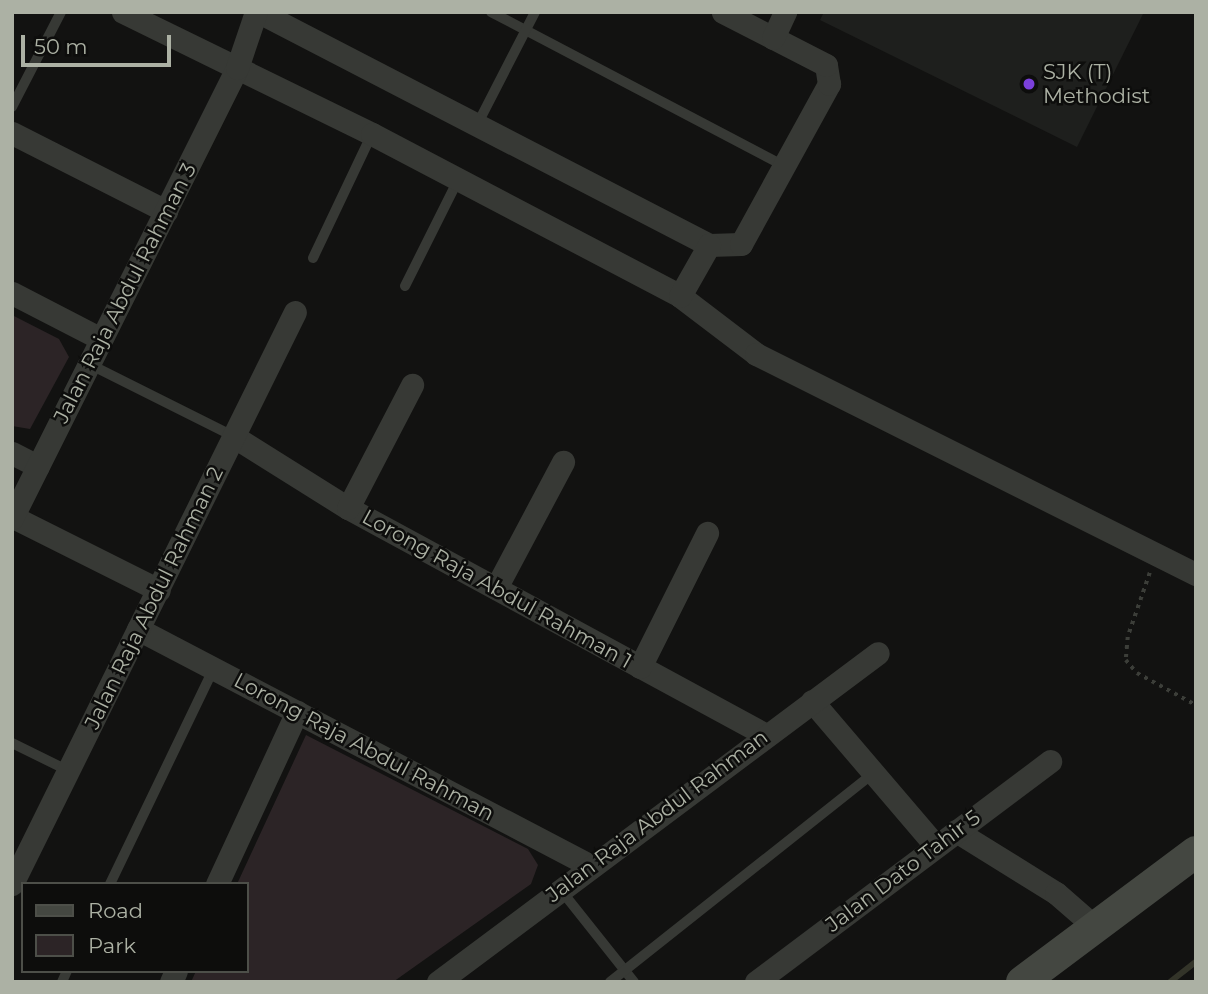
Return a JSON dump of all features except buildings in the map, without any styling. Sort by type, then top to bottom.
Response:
[{"type":"street","points":[[123,12],[372,135],[680,296],[756,354],[1196,574]]},
{"type":"street","points":[[257,12],[709,245],[741,244],[829,84],[826,65],[723,12]]},
{"type":"street","name":"Jalan Raja Abdul Rahman 3","points":[[13,517],[237,68],[257,12]]},
{"type":"street","points":[[772,38],[785,12]]},
{"type":"street","points":[[12,133],[166,211]]},
{"type":"street","points":[[680,296],[709,245]]},
{"type":"street","points":[[12,293],[102,339]]},
{"type":"street","name":"Jalan Raja Abdul Rahman 2","points":[[12,884],[295,312]]},
{"type":"street","points":[[348,508],[412,384]]},
{"type":"street","name":"Lorong Raja Abdul Rahman 1","points":[[233,436],[348,508],[766,735]]},
{"type":"street","points":[[12,453],[38,466]]},
{"type":"street","points":[[496,589],[563,462]]},
{"type":"street","points":[[13,517],[159,590]]},
{"type":"street","points":[[640,667],[707,533]]},
{"type":"street","name":"Lorong Raja Abdul Rahman","points":[[138,629],[589,865]]},
{"type":"street","name":"Jalan Raja Abdul Rahman","points":[[438,982],[589,865],[878,653]]},
{"type":"street","points":[[812,701],[936,846]]},
{"type":"street","points":[[218,882],[297,712]]},
{"type":"street","name":"Jalan Dato Tahir 5","points":[[756,982],[1050,761]]},
{"type":"street","points":[[956,831],[1056,893],[1095,927]]},
{"type":"street","points":[[1022,982],[1196,852]]},
{"type":"lane","points":[[12,107],[61,12]]},
{"type":"lane","points":[[491,12],[784,166]]},
{"type":"lane","points":[[477,125],[535,12]]},
{"type":"lane","points":[[313,258],[372,135]]},
{"type":"lane","points":[[405,286],[458,180]]},
{"type":"lane","points":[[89,364],[233,436]]},
{"type":"lane","points":[[111,882],[214,668]]},
{"type":"lane","points":[[12,743],[69,771]]},
{"type":"lane","points":[[610,982],[874,773]]},
{"type":"lane","points":[[560,889],[634,982]]},
{"type":"path","points":[[1158,555],[1138,605],[1126,660],[1137,673],[1196,705]]},
{"type":"shaded area","name":"SJK (T) Methodist","points":[[824,12],[1144,12],[1077,147],[820,20]]},
{"type":"green space","points":[[12,315],[59,339],[69,357],[30,429],[12,426]]},
{"type":"green space","points":[[306,735],[528,849],[538,865],[531,884],[393,982],[191,982],[195,973],[248,973],[248,882],[238,882]]},
{"type":"waterway","points":[[1170,982],[1196,962]]},
{"type":"place","name":"SJK (T) Methodist","points":[[1029,84]]}]
